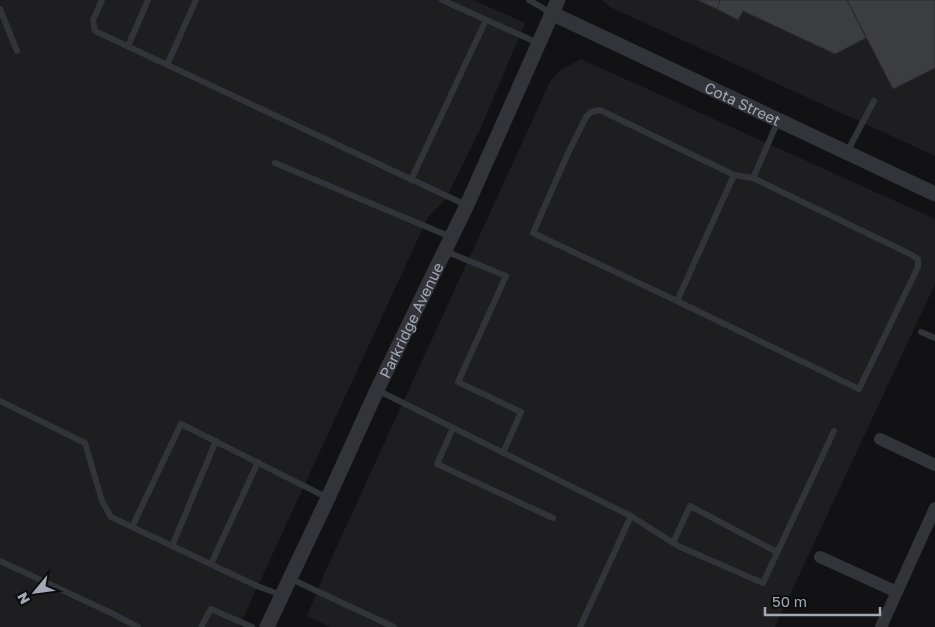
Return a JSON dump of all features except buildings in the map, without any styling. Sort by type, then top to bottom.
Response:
[{"type":"street","name":"Parkridge Avenue","points":[[267,627],[377,390],[467,206],[554,6]]},
{"type":"street","name":"Cota Street","points":[[554,6],[778,120],[935,194]]},
{"type":"street","points":[[880,439],[935,465]]},
{"type":"street","points":[[881,627],[935,508]]},
{"type":"street","points":[[820,557],[897,592]]},
{"type":"lane","points":[[102,0],[93,20],[94,31],[467,206]]},
{"type":"lane","points":[[128,46],[148,0]]},
{"type":"lane","points":[[167,65],[196,0]]},
{"type":"lane","points":[[442,0],[538,43]]},
{"type":"lane","points":[[529,0],[554,6]]},
{"type":"lane","points":[[0,9],[17,51]]},
{"type":"lane","points":[[412,180],[486,20]]},
{"type":"lane","points":[[847,152],[874,101]]},
{"type":"lane","points":[[600,110],[734,175],[753,178],[908,252],[918,259],[918,266],[859,389],[533,233],[586,117],[592,112],[600,110]]},
{"type":"lane","points":[[753,178],[778,120]]},
{"type":"lane","points":[[275,163],[448,244],[506,276],[458,382],[521,412],[503,452]]},
{"type":"lane","points":[[677,301],[734,175]]},
{"type":"lane","points":[[921,332],[935,338]]},
{"type":"lane","points":[[377,390],[631,516],[673,543],[763,583],[834,431]]},
{"type":"lane","points":[[0,401],[85,443],[102,501],[111,517],[282,596]]},
{"type":"lane","points":[[132,527],[181,424],[328,498]]},
{"type":"lane","points":[[453,428],[437,464],[554,518]]},
{"type":"lane","points":[[172,546],[216,441]]},
{"type":"lane","points":[[211,564],[258,462]]},
{"type":"lane","points":[[673,543],[690,506],[778,552]]},
{"type":"lane","points":[[580,627],[631,516]]},
{"type":"lane","points":[[0,561],[138,627]]},
{"type":"lane","points":[[290,579],[394,627]]},
{"type":"lane","points":[[201,627],[211,608],[252,627]]},
{"type":"shaded area","points":[[0,0],[473,0],[525,23],[482,125],[445,200],[428,217],[239,627],[0,627]]},
{"type":"shaded area","points":[[602,0],[935,0],[935,156],[610,7]]},
{"type":"shaded area","points":[[581,59],[935,219],[935,284],[775,627],[330,627],[307,616],[326,570],[550,82],[559,71]]}]
